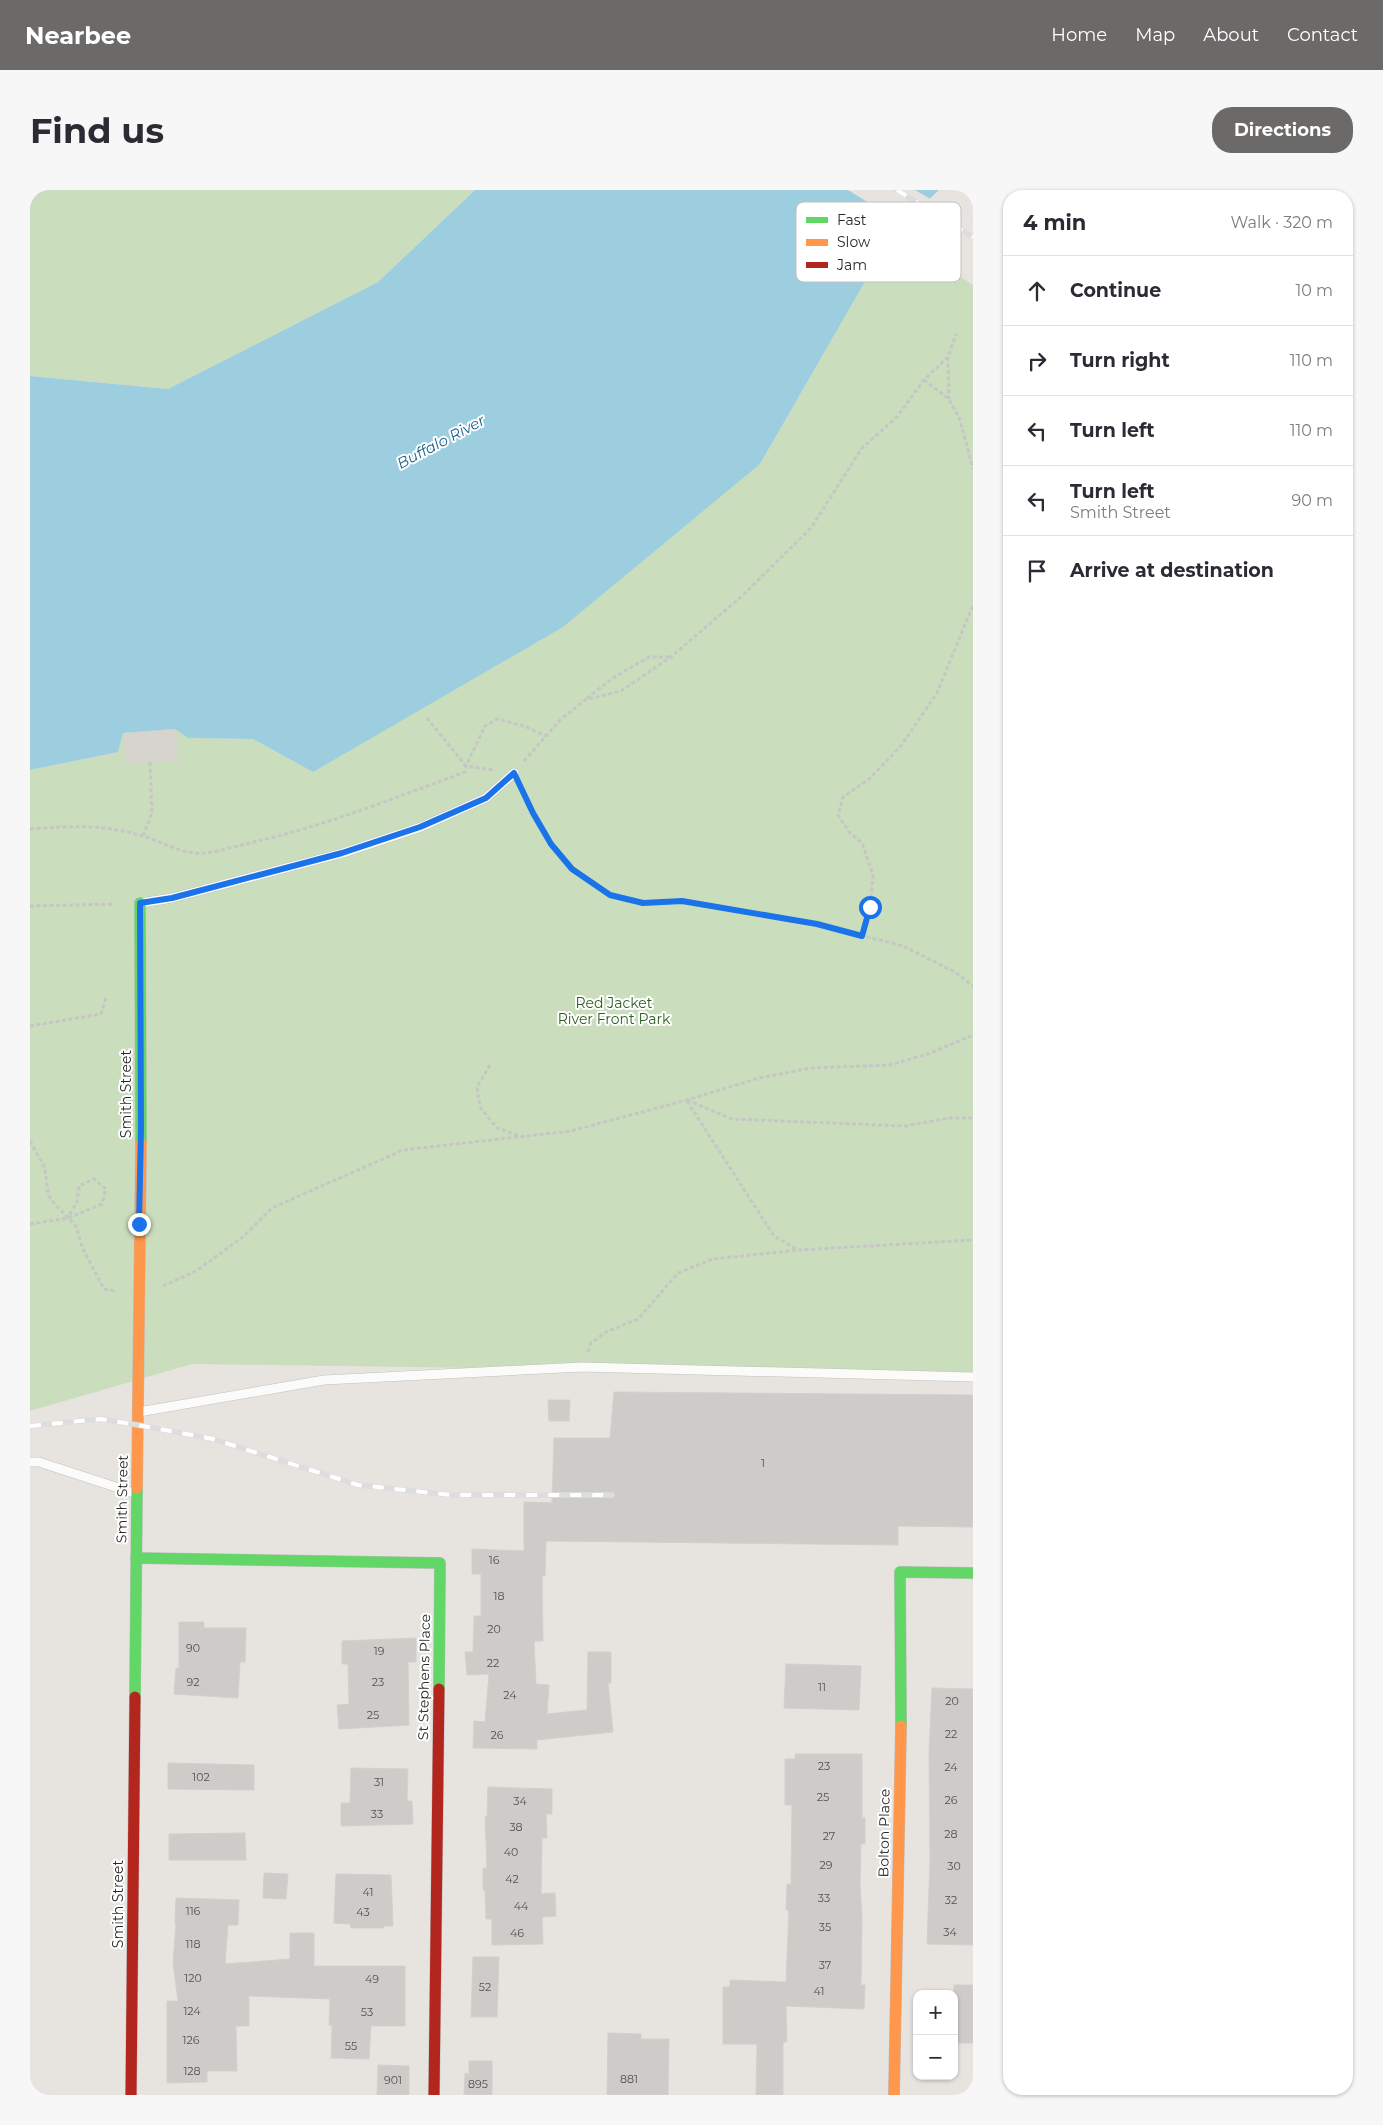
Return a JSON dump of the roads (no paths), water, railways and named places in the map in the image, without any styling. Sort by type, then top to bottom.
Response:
[{"type":"street","name":"Smith Street","points":[[132,2095],[141,1129],[140,903]]},
{"type":"street","name":"St Stephens Place","points":[[136,1558],[440,1563],[434,2095]]},
{"type":"street","name":"Bolton Place","points":[[894,2095],[901,1753],[900,1572],[973,1573]]},
{"type":"lane","points":[[140,903],[172,898],[342,853],[420,827],[486,798],[514,773]]},
{"type":"lane","points":[[138,1412],[324,1380],[582,1367],[973,1377]]},
{"type":"lane","points":[[30,1462],[39,1462],[137,1493]]},
{"type":"water","name":"Buffalo River","points":[[475,190],[939,190],[926,202],[796,202],[796,282],[865,282],[760,464],[563,627],[313,772],[253,739],[188,738],[175,729],[123,733],[118,752],[30,770],[30,376],[168,389],[378,282]]},
{"type":"railway","points":[[897,190],[916,202]]},
{"type":"railway","points":[[961,230],[973,237]]},
{"type":"railway","points":[[30,1426],[100,1419],[138,1425],[213,1439],[358,1485],[451,1495],[612,1495]]},
{"type":"park label","name":"Red Jacket River Front Park","points":[[614,1012]]}]
